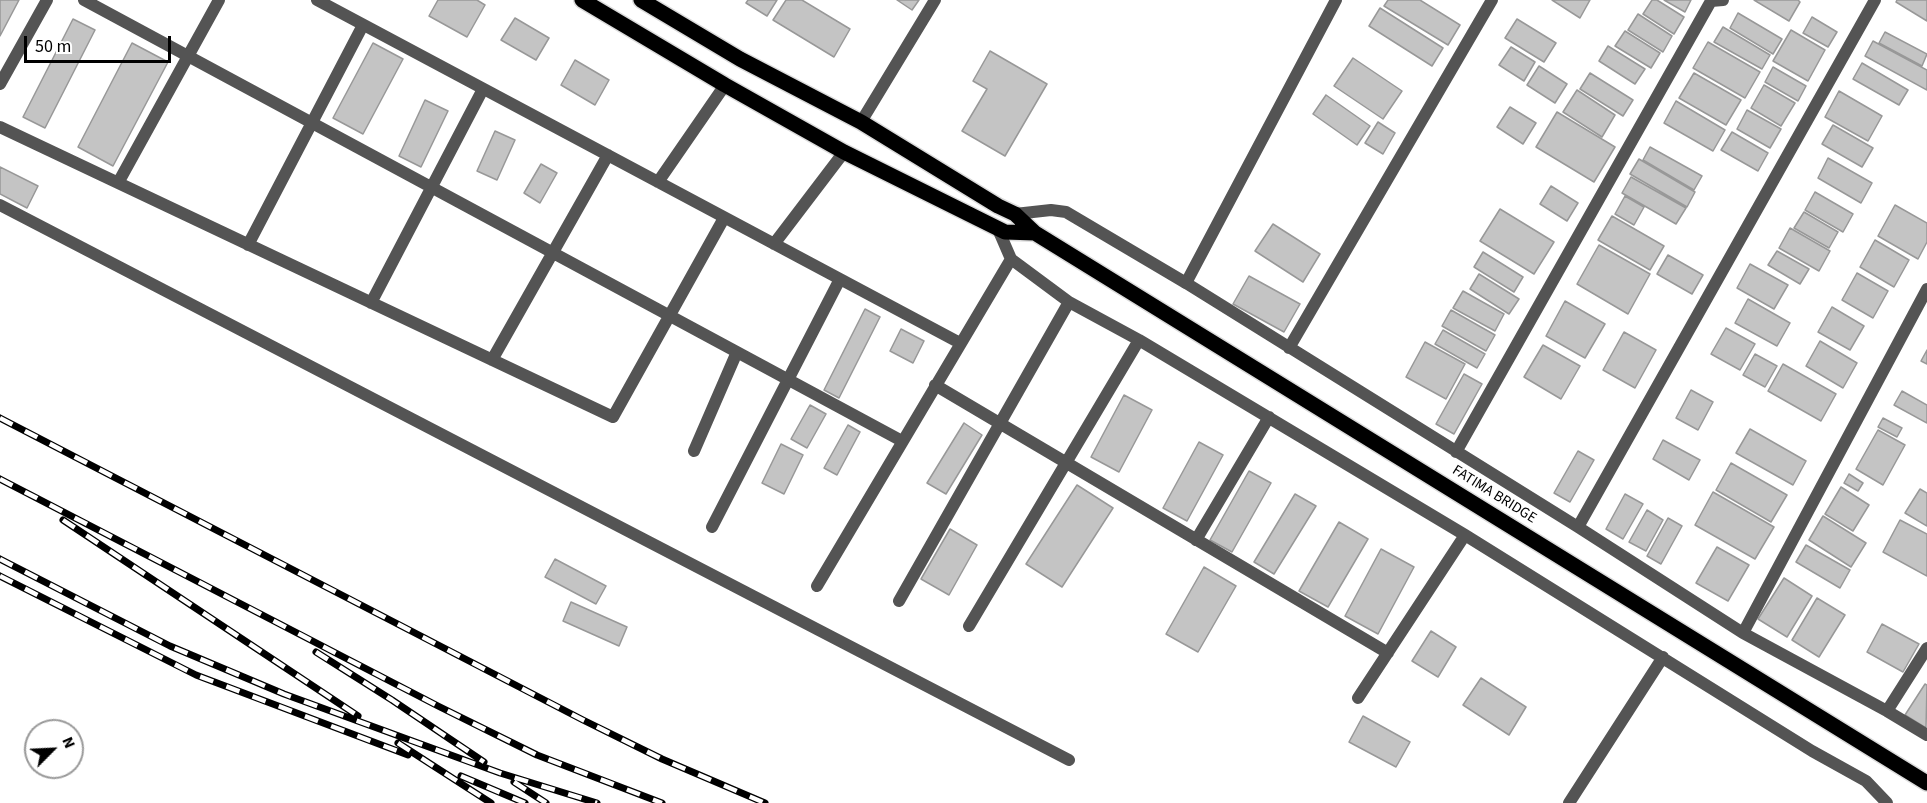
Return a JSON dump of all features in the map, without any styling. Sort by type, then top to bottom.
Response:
[{"type":"main road","points":[[582,0],[844,152],[1005,232],[1039,235]]},
{"type":"main road","name":"FATIMA BRIDGE","points":[[641,0],[740,59],[861,122],[998,206],[1015,214],[1039,235],[1927,783]]},
{"type":"street","points":[[0,84],[47,0]]},
{"type":"street","points":[[84,0],[902,441]]},
{"type":"street","points":[[118,183],[219,0]]},
{"type":"street","points":[[316,0],[960,343]]},
{"type":"street","points":[[861,122],[935,0]]},
{"type":"street","points":[[1186,283],[1336,0]]},
{"type":"street","points":[[1289,348],[1492,0]]},
{"type":"street","points":[[1456,452],[1711,1],[1724,0]]},
{"type":"street","points":[[1578,527],[1875,0]]},
{"type":"street","points":[[248,244],[363,25]]},
{"type":"street","points":[[658,182],[725,85]]},
{"type":"street","points":[[371,303],[483,88]]},
{"type":"street","points":[[0,127],[613,417],[724,218]]},
{"type":"street","points":[[774,244],[844,152]]},
{"type":"street","points":[[492,360],[608,155]]},
{"type":"street","points":[[0,205],[1069,760]]},
{"type":"street","points":[[1015,214],[1051,210],[1066,212],[1186,283],[1578,527],[1743,633],[1927,735]]},
{"type":"street","points":[[998,229],[1011,258],[1069,302],[1139,339],[1465,535],[1812,751],[1866,781],[1887,803]]},
{"type":"street","points":[[817,586],[1011,258]]},
{"type":"street","points":[[712,527],[840,279]]},
{"type":"street","points":[[1743,633],[1927,289]]},
{"type":"street","points":[[899,601],[1069,302]]},
{"type":"street","points":[[969,626],[1139,339]]},
{"type":"street","points":[[694,451],[737,352]]},
{"type":"street","points":[[935,385],[1388,653]]},
{"type":"street","points":[[1196,540],[1269,417]]},
{"type":"street","points":[[1358,698],[1465,535]]},
{"type":"street","points":[[1887,711],[1927,648]]},
{"type":"street","points":[[1569,803],[1663,657]]},
{"type":"building","points":[[0,0],[19,0],[0,36]]},
{"type":"building","points":[[438,0],[477,0],[485,5],[467,37],[429,16]]},
{"type":"building","points":[[748,0],[777,0],[767,16],[746,3]]},
{"type":"building","points":[[786,0],[802,0],[850,29],[834,57],[773,20]]},
{"type":"building","points":[[897,0],[919,0],[912,10]]},
{"type":"building","points":[[1388,0],[1420,0],[1460,25],[1448,45],[1384,6]]},
{"type":"building","points":[[1552,0],[1590,0],[1580,18]]},
{"type":"building","points":[[1652,0],[1657,0],[1684,17],[1674,34],[1643,14]]},
{"type":"building","points":[[1664,0],[1691,0],[1685,12]]},
{"type":"building","points":[[1754,0],[1798,0],[1800,2],[1789,21]]},
{"type":"building","points":[[1897,0],[1927,0],[1927,21],[1896,2]]},
{"type":"building","points":[[1380,8],[1443,48],[1432,66],[1369,26]]},
{"type":"building","points":[[1738,13],[1782,39],[1773,54],[1730,28]]},
{"type":"building","points":[[1638,14],[1672,36],[1663,52],[1628,30]]},
{"type":"building","points":[[1812,17],[1837,32],[1828,47],[1803,33]]},
{"type":"building","points":[[515,18],[549,38],[536,60],[501,40]]},
{"type":"building","points":[[73,19],[95,30],[45,128],[23,117]]},
{"type":"building","points":[[1517,19],[1556,43],[1544,62],[1505,38]]},
{"type":"building","points":[[1723,27],[1770,55],[1762,69],[1714,42]]},
{"type":"building","points":[[1791,30],[1825,50],[1808,81],[1773,61]]},
{"type":"building","points":[[1625,31],[1660,53],[1651,68],[1615,46]]},
{"type":"building","points":[[1885,32],[1927,54],[1922,66],[1879,43]]},
{"type":"building","points":[[1873,41],[1927,70],[1927,90],[1865,56]]},
{"type":"building","points":[[1708,42],[1760,72],[1745,98],[1693,68]]},
{"type":"building","points":[[132,43],[168,62],[113,166],[78,147]]},
{"type":"building","points":[[373,43],[403,59],[363,134],[333,118]]},
{"type":"building","points":[[1608,46],[1645,69],[1635,84],[1599,61]]},
{"type":"building","points":[[1511,47],[1535,62],[1524,81],[1499,65]]},
{"type":"building","points":[[990,51],[1047,84],[1005,156],[962,131],[987,89],[973,81]]},
{"type":"building","points":[[1353,58],[1402,91],[1383,119],[1334,86]]},
{"type":"building","points":[[575,60],[609,80],[595,105],[561,85]]},
{"type":"building","points":[[1862,63],[1908,90],[1899,105],[1853,79]]},
{"type":"building","points":[[1539,66],[1567,84],[1555,103],[1527,85]]},
{"type":"building","points":[[1773,67],[1806,86],[1798,101],[1765,82]]},
{"type":"building","points":[[1590,73],[1633,100],[1623,116],[1580,89]]},
{"type":"building","points":[[1694,73],[1741,100],[1726,125],[1679,98]]},
{"type":"building","points":[[1764,85],[1795,103],[1781,126],[1751,108]]},
{"type":"building","points":[[1577,90],[1615,115],[1602,137],[1563,112]]},
{"type":"building","points":[[1839,91],[1882,116],[1868,141],[1825,117]]},
{"type":"building","points":[[1326,95],[1370,126],[1357,145],[1313,114]]},
{"type":"building","points":[[425,100],[448,111],[421,167],[399,156]]},
{"type":"building","points":[[1676,101],[1725,130],[1713,151],[1664,123]]},
{"type":"building","points":[[1510,107],[1536,123],[1523,144],[1497,127]]},
{"type":"building","points":[[1747,110],[1781,129],[1770,148],[1737,129]]},
{"type":"building","points":[[1557,112],[1615,147],[1594,182],[1536,147]]},
{"type":"building","points":[[1378,122],[1395,133],[1383,154],[1365,143]]},
{"type":"building","points":[[1833,125],[1873,148],[1862,167],[1822,144]]},
{"type":"building","points":[[495,131],[515,140],[497,180],[477,171]]},
{"type":"building","points":[[1732,132],[1768,153],[1758,171],[1721,150]]},
{"type":"building","points":[[1650,147],[1702,176],[1694,190],[1643,160]]},
{"type":"building","points":[[1828,158],[1872,183],[1861,203],[1818,178]]},
{"type":"building","points":[[1639,159],[1695,192],[1687,207],[1630,174]]},
{"type":"building","points":[[541,164],[557,173],[540,203],[524,193]]},
{"type":"building","points":[[0,167],[38,186],[27,208],[0,194]]},
{"type":"building","points":[[1631,177],[1686,208],[1676,224],[1622,193]]},
{"type":"building","points":[[1551,186],[1578,203],[1567,221],[1540,204]]},
{"type":"building","points":[[1815,192],[1853,214],[1843,232],[1805,210]]},
{"type":"building","points":[[1625,196],[1644,207],[1634,225],[1615,214]]},
{"type":"building","points":[[1895,205],[1927,223],[1927,242],[1918,259],[1878,236]]},
{"type":"building","points":[[1500,209],[1554,242],[1534,274],[1480,241]]},
{"type":"building","points":[[1804,212],[1838,232],[1829,248],[1794,228]]},
{"type":"building","points":[[1612,216],[1664,246],[1650,270],[1598,240]]},
{"type":"building","points":[[1273,224],[1320,254],[1303,282],[1255,251]]},
{"type":"building","points":[[1790,228],[1830,251],[1819,271],[1779,248]]},
{"type":"building","points":[[1875,240],[1909,260],[1894,287],[1860,267]]},
{"type":"building","points":[[1599,245],[1650,274],[1628,314],[1577,284]]},
{"type":"building","points":[[1777,251],[1809,269],[1800,284],[1768,265]]},
{"type":"building","points":[[1483,252],[1523,277],[1514,292],[1474,267]]},
{"type":"building","points":[[1668,255],[1703,275],[1692,294],[1657,274]]},
{"type":"building","points":[[1750,264],[1788,285],[1774,309],[1737,288]]},
{"type":"building","points":[[1857,273],[1888,291],[1873,318],[1842,300]]},
{"type":"building","points":[[1479,274],[1519,299],[1509,314],[1470,289]]},
{"type":"building","points":[[1249,276],[1300,304],[1284,332],[1233,304]]},
{"type":"building","points":[[1463,291],[1504,314],[1495,331],[1453,308]]},
{"type":"building","points":[[1748,299],[1790,323],[1777,346],[1735,323]]},
{"type":"building","points":[[1565,301],[1605,324],[1585,358],[1546,336]]},
{"type":"building","points":[[1832,307],[1864,326],[1850,350],[1818,332]]},
{"type":"building","points":[[865,309],[880,317],[839,398],[824,390]]},
{"type":"building","points":[[1451,310],[1495,335],[1486,351],[1442,326]]},
{"type":"building","points":[[1726,328],[1755,344],[1740,370],[1711,354]]},
{"type":"building","points":[[901,329],[924,341],[913,363],[890,351]]},
{"type":"building","points":[[1443,330],[1485,354],[1477,368],[1435,344]]},
{"type":"building","points":[[1624,332],[1656,350],[1635,388],[1603,370]]},
{"type":"building","points":[[1820,341],[1857,363],[1843,388],[1806,366]]},
{"type":"building","points":[[1425,342],[1465,364],[1446,399],[1406,377]]},
{"type":"building","points":[[1543,345],[1580,366],[1561,399],[1524,377]]},
{"type":"building","points":[[1927,350],[1927,364],[1921,361]]},
{"type":"building","points":[[1755,354],[1777,366],[1765,387],[1743,375]]},
{"type":"building","points":[[1783,364],[1836,394],[1821,421],[1768,391]]},
{"type":"building","points":[[1464,374],[1482,384],[1454,434],[1436,424]]},
{"type":"building","points":[[1691,390],[1713,402],[1698,430],[1676,418]]},
{"type":"building","points":[[1902,391],[1927,405],[1927,423],[1894,405]]},
{"type":"building","points":[[1124,395],[1152,410],[1119,472],[1091,457]]},
{"type":"building","points":[[810,405],[826,414],[807,448],[791,439]]},
{"type":"building","points":[[1883,418],[1902,428],[1897,437],[1878,427]]},
{"type":"building","points":[[964,423],[982,435],[946,494],[927,483]]},
{"type":"building","points":[[848,425],[860,432],[837,475],[824,468]]},
{"type":"building","points":[[1750,429],[1806,461],[1793,485],[1736,453]]},
{"type":"building","points":[[1878,430],[1905,445],[1883,485],[1856,469]]},
{"type":"building","points":[[1663,440],[1700,460],[1689,480],[1653,459]]},
{"type":"building","points":[[1199,442],[1223,455],[1187,521],[1163,508]]},
{"type":"building","points":[[781,444],[803,455],[784,494],[762,483]]},
{"type":"building","points":[[1578,451],[1594,460],[1570,502],[1554,493]]},
{"type":"building","points":[[1731,463],[1787,495],[1771,522],[1716,490]]},
{"type":"building","points":[[1249,471],[1271,483],[1232,552],[1210,540]]},
{"type":"building","points":[[1849,474],[1863,483],[1858,491],[1844,483]]},
{"type":"building","points":[[1077,485],[1113,508],[1062,587],[1026,564]]},
{"type":"building","points":[[1841,487],[1869,505],[1853,531],[1825,514]]},
{"type":"building","points":[[1920,489],[1927,493],[1927,526],[1905,513]]},
{"type":"building","points":[[1713,492],[1774,527],[1755,559],[1695,525]]},
{"type":"building","points":[[1295,494],[1316,506],[1274,574],[1254,562]]},
{"type":"building","points":[[1625,494],[1643,504],[1623,539],[1606,529]]},
{"type":"building","points":[[1647,510],[1663,520],[1646,551],[1629,542]]},
{"type":"building","points":[[1823,516],[1866,543],[1851,567],[1809,540]]},
{"type":"building","points":[[1668,518],[1682,526],[1661,564],[1647,556]]},
{"type":"building","points":[[1900,520],[1927,534],[1927,576],[1883,552]]},
{"type":"building","points":[[1339,522],[1368,539],[1328,607],[1299,591]]},
{"type":"building","points":[[950,529],[977,545],[949,595],[921,579]]},
{"type":"building","points":[[1806,545],[1850,570],[1840,588],[1796,562]]},
{"type":"building","points":[[1717,547],[1749,565],[1728,601],[1696,583]]},
{"type":"building","points":[[1381,549],[1414,567],[1378,634],[1345,616]]},
{"type":"building","points":[[555,559],[606,586],[596,604],[545,577]]},
{"type":"building","points":[[1204,567],[1236,586],[1198,652],[1166,634]]},
{"type":"building","points":[[1784,578],[1812,596],[1787,637],[1758,619]]},
{"type":"building","points":[[1817,598],[1845,615],[1819,657],[1792,640]]},
{"type":"building","points":[[571,602],[627,627],[619,646],[563,621]]},
{"type":"building","points":[[1882,624],[1919,644],[1903,672],[1867,652]]},
{"type":"building","points":[[1431,631],[1456,647],[1438,677],[1412,661]]},
{"type":"building","points":[[1481,678],[1526,707],[1509,735],[1463,705]]},
{"type":"building","points":[[1925,684],[1927,685],[1926,728],[1905,715]]},
{"type":"building","points":[[1363,716],[1410,742],[1396,767],[1349,742]]},
{"type":"railway","points":[[0,418],[583,720],[662,759],[765,803]]},
{"type":"railway","points":[[0,479],[537,755],[662,803]]},
{"type":"railway","points":[[63,520],[358,716]]},
{"type":"railway","points":[[0,559],[170,646],[284,694],[500,773],[597,803]]},
{"type":"railway","points":[[0,576],[196,675],[408,755]]},
{"type":"railway","points":[[316,652],[484,762]]},
{"type":"railway","points":[[398,743],[491,803]]},
{"type":"railway","points":[[461,776],[525,803]]},
{"type":"railway","points":[[514,782],[546,803]]}]
